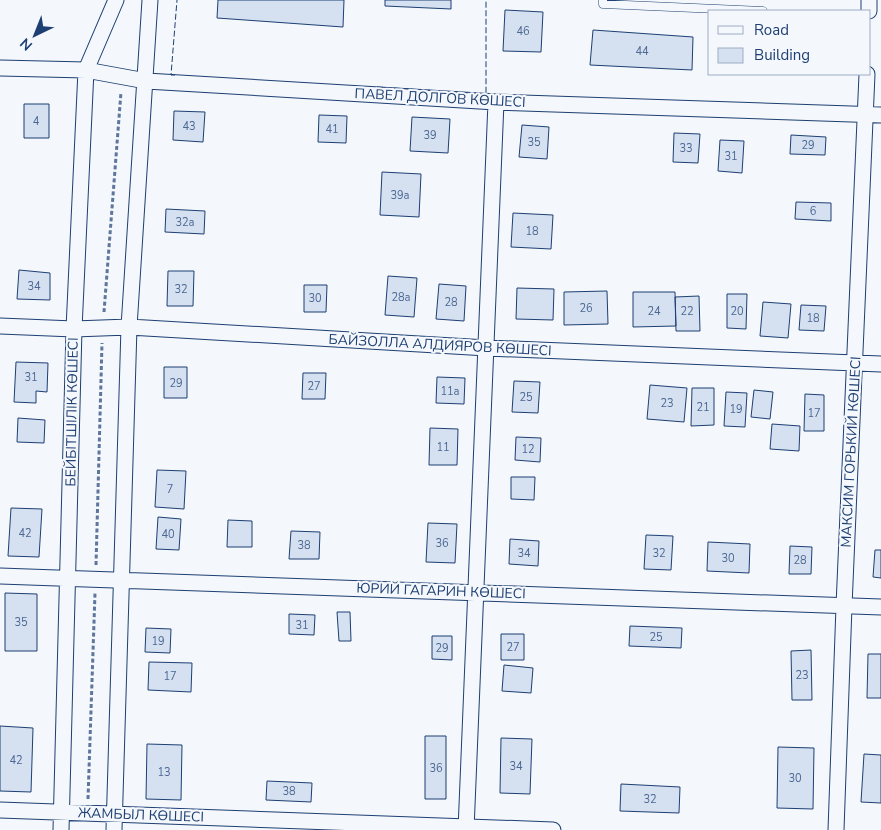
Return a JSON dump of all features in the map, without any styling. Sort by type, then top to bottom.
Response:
[{"type":"street","name":"БЕЙБІТШІЛІК КӨШЕСІ","points":[[61,830],[74,329],[86,70],[116,0]]},
{"type":"street","points":[[114,830],[129,327],[150,0]]},
{"type":"street","name":"ПАВЕЛ ДОЛГОВ КӨШЕСІ","points":[[0,68],[86,70],[146,80],[496,102],[881,115]]},
{"type":"street","name":"МАКСИМ ГОРЬКИЙ КӨШЕСІ","points":[[836,830],[867,75]]},
{"type":"street","points":[[466,828],[496,102]]},
{"type":"street","name":"БАЙЗОЛЛА АЛДИЯРОВ КӨШЕСІ","points":[[0,326],[74,329],[129,327],[487,348],[881,364]]},
{"type":"street","name":"ЮРИЙ ГАГАРИН КӨШЕСІ","points":[[0,576],[881,607]]},
{"type":"street","name":"ЖАМБЫЛ КӨШЕСІ","points":[[0,810],[553,830]]},
{"type":"lane","points":[[603,0],[603,4],[740,10]]},
{"type":"path","points":[[87,813],[96,579]]},
{"type":"building","points":[[218,0],[344,0],[343,27],[217,18]]},
{"type":"building","points":[[385,0],[451,0],[451,9],[385,6]]},
{"type":"building","points":[[505,10],[543,12],[541,52],[503,51]]},
{"type":"building","points":[[593,30],[693,37],[692,70],[590,65]]},
{"type":"building","points":[[24,104],[49,104],[49,138],[24,138]]},
{"type":"building","points":[[174,111],[205,112],[203,142],[173,140]]},
{"type":"building","points":[[319,115],[347,116],[346,143],[318,142]]},
{"type":"building","points":[[412,117],[450,119],[448,153],[410,151]]},
{"type":"building","points":[[522,125],[549,127],[547,159],[519,157]]},
{"type":"building","points":[[674,133],[700,134],[698,163],[673,162]]},
{"type":"building","points":[[791,135],[826,137],[825,155],[790,154]]},
{"type":"building","points":[[720,140],[744,141],[742,173],[718,171]]},
{"type":"building","points":[[382,172],[421,174],[419,217],[380,215]]},
{"type":"building","points":[[796,202],[831,203],[831,221],[795,219]]},
{"type":"building","points":[[166,209],[205,211],[204,234],[165,232]]},
{"type":"building","points":[[513,213],[553,215],[551,249],[511,247]]},
{"type":"building","points":[[19,270],[50,273],[50,300],[17,299]]},
{"type":"building","points":[[168,271],[194,271],[193,306],[167,306]]},
{"type":"building","points":[[388,276],[417,278],[414,317],[385,315]]},
{"type":"building","points":[[439,284],[466,286],[464,321],[436,319]]},
{"type":"building","points":[[304,285],[327,285],[326,312],[304,312]]},
{"type":"building","points":[[517,288],[554,289],[553,320],[516,319]]},
{"type":"building","points":[[607,291],[608,324],[564,325],[564,292]]},
{"type":"building","points":[[633,292],[675,292],[676,326],[633,327]]},
{"type":"building","points":[[727,294],[747,294],[746,329],[727,328]]},
{"type":"building","points":[[699,296],[700,331],[676,331],[675,297]]},
{"type":"building","points":[[763,302],[791,304],[788,338],[760,336]]},
{"type":"building","points":[[801,305],[826,306],[824,331],[799,330]]},
{"type":"building","points":[[16,362],[48,363],[47,392],[36,391],[36,403],[14,402]]},
{"type":"building","points":[[164,367],[187,367],[187,398],[164,398]]},
{"type":"building","points":[[303,373],[326,373],[325,399],[302,399]]},
{"type":"building","points":[[437,377],[465,378],[464,404],[436,403]]},
{"type":"building","points":[[514,381],[540,382],[538,413],[512,412]]},
{"type":"building","points":[[650,385],[687,388],[684,422],[647,419]]},
{"type":"building","points":[[692,388],[714,388],[714,425],[691,426]]},
{"type":"building","points":[[754,390],[773,392],[770,419],[751,417]]},
{"type":"building","points":[[726,392],[747,393],[745,427],[724,426]]},
{"type":"building","points":[[805,394],[824,395],[824,431],[804,431]]},
{"type":"building","points":[[18,418],[45,420],[44,443],[17,442]]},
{"type":"building","points":[[772,424],[800,426],[799,451],[770,449]]},
{"type":"building","points":[[430,428],[458,429],[457,465],[429,465]]},
{"type":"building","points":[[516,437],[541,438],[540,462],[515,460]]},
{"type":"building","points":[[157,470],[186,471],[184,509],[155,507]]},
{"type":"building","points":[[511,477],[535,477],[534,500],[511,499]]},
{"type":"building","points":[[11,508],[42,509],[39,557],[8,556]]},
{"type":"building","points":[[158,517],[181,519],[179,550],[156,549]]},
{"type":"building","points":[[228,520],[252,521],[252,547],[227,547]]},
{"type":"building","points":[[428,523],[457,524],[455,563],[426,562]]},
{"type":"building","points":[[291,531],[320,532],[319,559],[289,559]]},
{"type":"building","points":[[646,535],[673,536],[671,570],[644,569]]},
{"type":"building","points":[[510,539],[539,541],[538,566],[509,564]]},
{"type":"building","points":[[708,542],[750,544],[749,573],[707,571]]},
{"type":"building","points":[[790,546],[812,547],[811,574],[789,574]]},
{"type":"building","points":[[875,550],[881,550],[881,578],[873,577]]},
{"type":"building","points":[[5,593],[37,594],[37,651],[5,651]]},
{"type":"building","points":[[337,612],[350,612],[351,641],[339,641]]},
{"type":"building","points":[[289,614],[315,615],[314,635],[289,634]]},
{"type":"building","points":[[630,626],[682,628],[681,648],[629,646]]},
{"type":"building","points":[[146,628],[171,629],[170,653],[145,652]]},
{"type":"building","points":[[501,634],[524,634],[524,660],[501,660]]},
{"type":"building","points":[[432,636],[452,636],[452,660],[432,659]]},
{"type":"building","points":[[811,650],[812,700],[792,700],[791,651]]},
{"type":"building","points":[[868,654],[881,654],[881,698],[867,698]]},
{"type":"building","points":[[149,662],[192,663],[191,692],[148,690]]},
{"type":"building","points":[[504,665],[533,668],[531,693],[502,691]]},
{"type":"building","points":[[0,726],[33,728],[31,792],[0,791]]},
{"type":"building","points":[[425,736],[446,736],[446,799],[425,799]]},
{"type":"building","points":[[501,738],[532,739],[530,794],[500,793]]},
{"type":"building","points":[[147,744],[182,745],[181,800],[146,799]]},
{"type":"building","points":[[778,747],[814,748],[813,809],[777,808]]},
{"type":"building","points":[[864,754],[881,755],[881,803],[861,802]]},
{"type":"building","points":[[267,781],[312,783],[311,802],[266,800]]},
{"type":"building","points":[[621,784],[680,787],[679,813],[620,811]]},
{"type":"fence","points":[[175,75],[171,75],[177,0]]},
{"type":"fence","points":[[377,87],[486,94],[486,0]]}]
